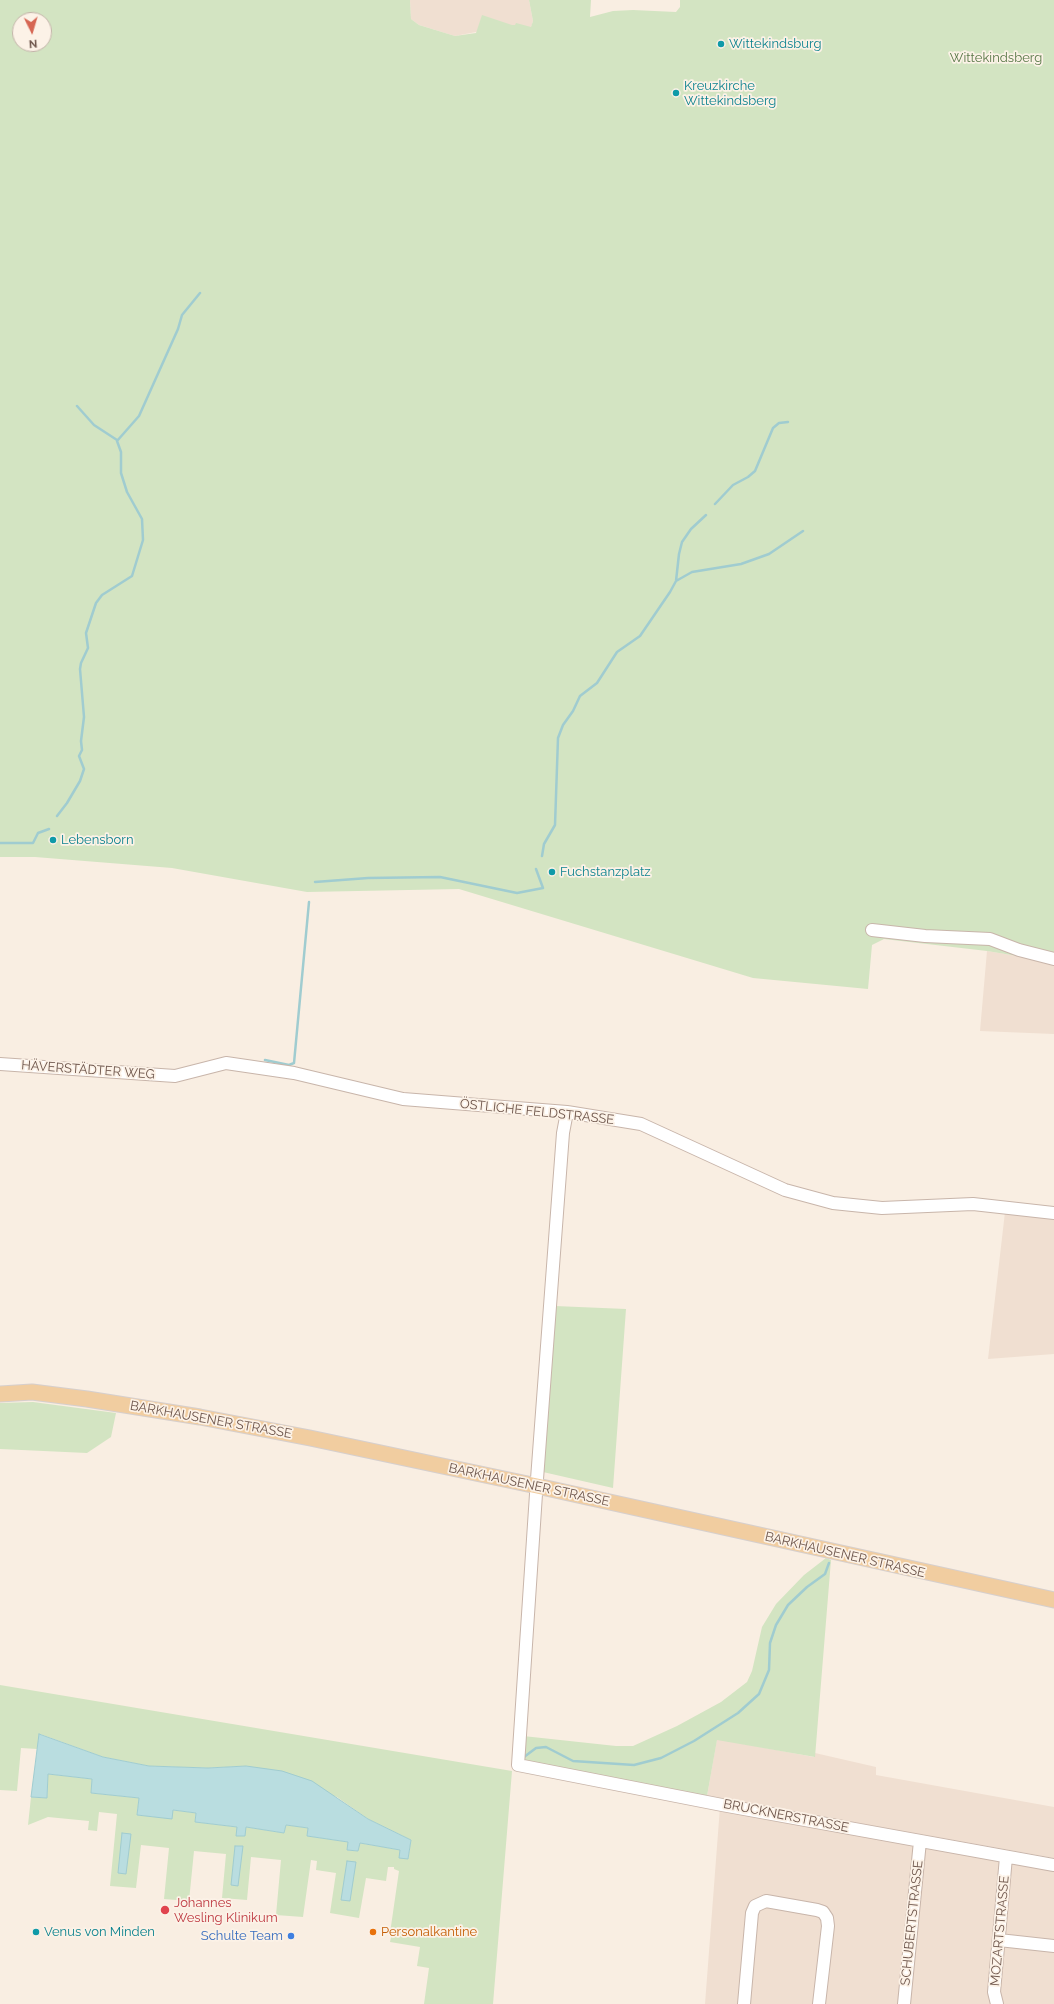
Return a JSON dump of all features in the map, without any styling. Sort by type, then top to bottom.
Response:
[{"type":"main road","name":"BARKHAUSENER STRASSE","points":[[0,1394],[32,1392],[200,1417],[537,1486],[1054,1600]]},
{"type":"street","points":[[872,930],[925,936],[990,939],[1019,950],[1054,959]]},
{"type":"street","name":"ÖSTLICHE FELDSTRASSE","points":[[175,1076],[226,1063],[294,1073],[403,1099],[568,1112],[641,1124],[785,1190],[833,1203],[882,1208],[973,1204],[1054,1213]]},
{"type":"street","name":"HÄVERSTÄDTER WEG","points":[[0,1064],[175,1076]]},
{"type":"street","points":[[537,1486],[563,1134],[568,1112]]},
{"type":"street","name":"BRUCKNERSTRASSE","points":[[537,1486],[518,1765],[920,1842],[1054,1865]]},
{"type":"street","name":"SCHUBERTSTRASSE","points":[[904,2004],[920,1842]]},
{"type":"street","name":"MOZARTSTRASSE","points":[[997,2004],[994,1992],[1000,1940],[1006,1857]]},
{"type":"street","points":[[744,2004],[752,1912],[755,1906],[766,1901],[817,1910],[823,1912],[827,1918],[828,1926],[819,2004]]},
{"type":"street","points":[[1000,1940],[1054,1946]]},
{"type":"shaded area","points":[[410,0],[529,0],[533,21],[531,28],[512,25],[455,36],[419,25],[411,19]]},
{"type":"shaded area","points":[[987,951],[1054,962],[1054,1034],[980,1031]]},
{"type":"shaded area","points":[[1005,1212],[1054,1217],[1054,1354],[988,1359]]},
{"type":"shaded area","points":[[717,1739],[814,1757],[815,1753],[876,1767],[876,1775],[1054,1807],[1054,1858],[707,1796]]},
{"type":"shaded area","points":[[720,1807],[1054,1870],[1054,2004],[705,2004]]},
{"type":"green space","name":"Wittekindsberg","points":[[0,0],[410,0],[411,19],[419,25],[455,36],[476,33],[482,15],[512,25],[515,25],[516,23],[531,27],[533,21],[529,0],[591,0],[590,17],[613,11],[633,10],[676,12],[680,7],[680,0],[1054,0],[1054,962],[987,951],[884,939],[872,945],[868,989],[753,978],[459,889],[307,892],[172,868],[35,857],[0,857]]},
{"type":"green space","points":[[555,1306],[626,1309],[613,1488],[543,1472]]},
{"type":"green space","points":[[33,1402],[116,1413],[111,1437],[87,1453],[0,1449],[0,1403]]},
{"type":"green space","points":[[826,1558],[831,1560],[815,1757],[717,1740],[707,1796],[525,1763],[521,1758],[523,1736],[616,1746],[633,1746],[677,1726],[721,1702],[747,1682],[752,1671],[762,1627],[776,1604],[804,1575]]},
{"type":"green space","points":[[0,1685],[512,1771],[493,2004],[424,2004],[429,1968],[417,1966],[420,1947],[390,1942],[399,1871],[394,1869],[394,1867],[388,1867],[386,1881],[366,1878],[359,1918],[330,1913],[336,1873],[316,1870],[317,1861],[311,1860],[303,1917],[276,1915],[281,1860],[251,1857],[247,1900],[222,1898],[226,1854],[194,1851],[189,1901],[164,1899],[169,1848],[141,1845],[136,1888],[110,1886],[117,1814],[99,1812],[97,1831],[88,1830],[89,1821],[48,1817],[28,1825],[31,1797],[47,1798],[48,1774],[92,1779],[91,1793],[139,1798],[137,1815],[172,1818],[172,1810],[196,1813],[195,1822],[237,1827],[237,1836],[246,1827],[284,1833],[286,1825],[308,1828],[307,1836],[349,1842],[347,1850],[358,1851],[359,1843],[400,1850],[408,1859],[411,1840],[368,1819],[337,1797],[246,1766],[208,1768],[149,1766],[103,1757],[40,1734],[37,1749],[21,1748],[17,1791],[0,1790]]},
{"type":"water","points":[[39,1734],[103,1757],[149,1766],[208,1768],[246,1766],[282,1771],[312,1781],[368,1819],[411,1840],[408,1859],[399,1858],[400,1850],[360,1843],[358,1851],[347,1850],[348,1842],[307,1836],[308,1828],[286,1825],[284,1833],[246,1827],[245,1836],[236,1836],[237,1827],[195,1822],[196,1813],[173,1810],[172,1819],[137,1815],[139,1798],[91,1793],[92,1779],[48,1774],[47,1798],[31,1797]]},
{"type":"water","points":[[122,1833],[131,1834],[126,1874],[118,1873]]},
{"type":"water","points":[[235,1846],[243,1846],[238,1886],[231,1885]]},
{"type":"water","points":[[347,1861],[356,1862],[350,1901],[341,1900]]},
{"type":"waterway","points":[[57,816],[67,803],[80,781],[84,769],[79,756],[82,750],[81,741],[84,717],[80,669],[81,663],[88,648],[86,633],[96,603],[102,595],[132,576],[143,540],[142,519],[127,492],[121,473],[121,452],[117,441],[139,416],[178,329],[182,315],[200,293]]},
{"type":"waterway","points":[[77,406],[94,425],[117,440]]},
{"type":"waterway","points":[[715,504],[733,485],[748,477],[755,471],[773,428],[779,423],[788,422]]},
{"type":"waterway","points":[[542,856],[544,844],[555,825],[558,738],[563,725],[573,711],[580,696],[597,683],[617,652],[640,636],[670,592],[676,581],[682,542],[691,529],[706,515]]},
{"type":"waterway","points":[[676,581],[692,572],[741,564],[769,554],[803,531]]},
{"type":"waterway","points":[[0,843],[33,843],[38,833],[49,829]]},
{"type":"waterway","points":[[315,882],[368,878],[440,877],[517,893],[543,888],[536,869]]},
{"type":"waterway","points":[[265,1060],[289,1065],[294,1063],[309,902]]},
{"type":"waterway","points":[[524,1757],[536,1748],[546,1747],[573,1761],[634,1765],[661,1758],[694,1741],[738,1713],[759,1694],[769,1670],[770,1643],[776,1625],[788,1605],[807,1587],[825,1574],[829,1563]]},
{"type":"place","name":"Wittekindsburg","points":[[721,44]]},
{"type":"place","name":"Kreuzkirche Wittekindsberg","points":[[676,93]]},
{"type":"place","name":"Lebensborn","points":[[53,840]]},
{"type":"place","name":"Fuchstanzplatz","points":[[552,872]]},
{"type":"place","name":"Johannes Wesling Klinikum","points":[[165,1910]]},
{"type":"place","name":"Venus von Minden","points":[[36,1932]]},
{"type":"place","name":"Personalkantine","points":[[373,1932]]},
{"type":"place","name":"Schulte Team","points":[[291,1936]]}]
